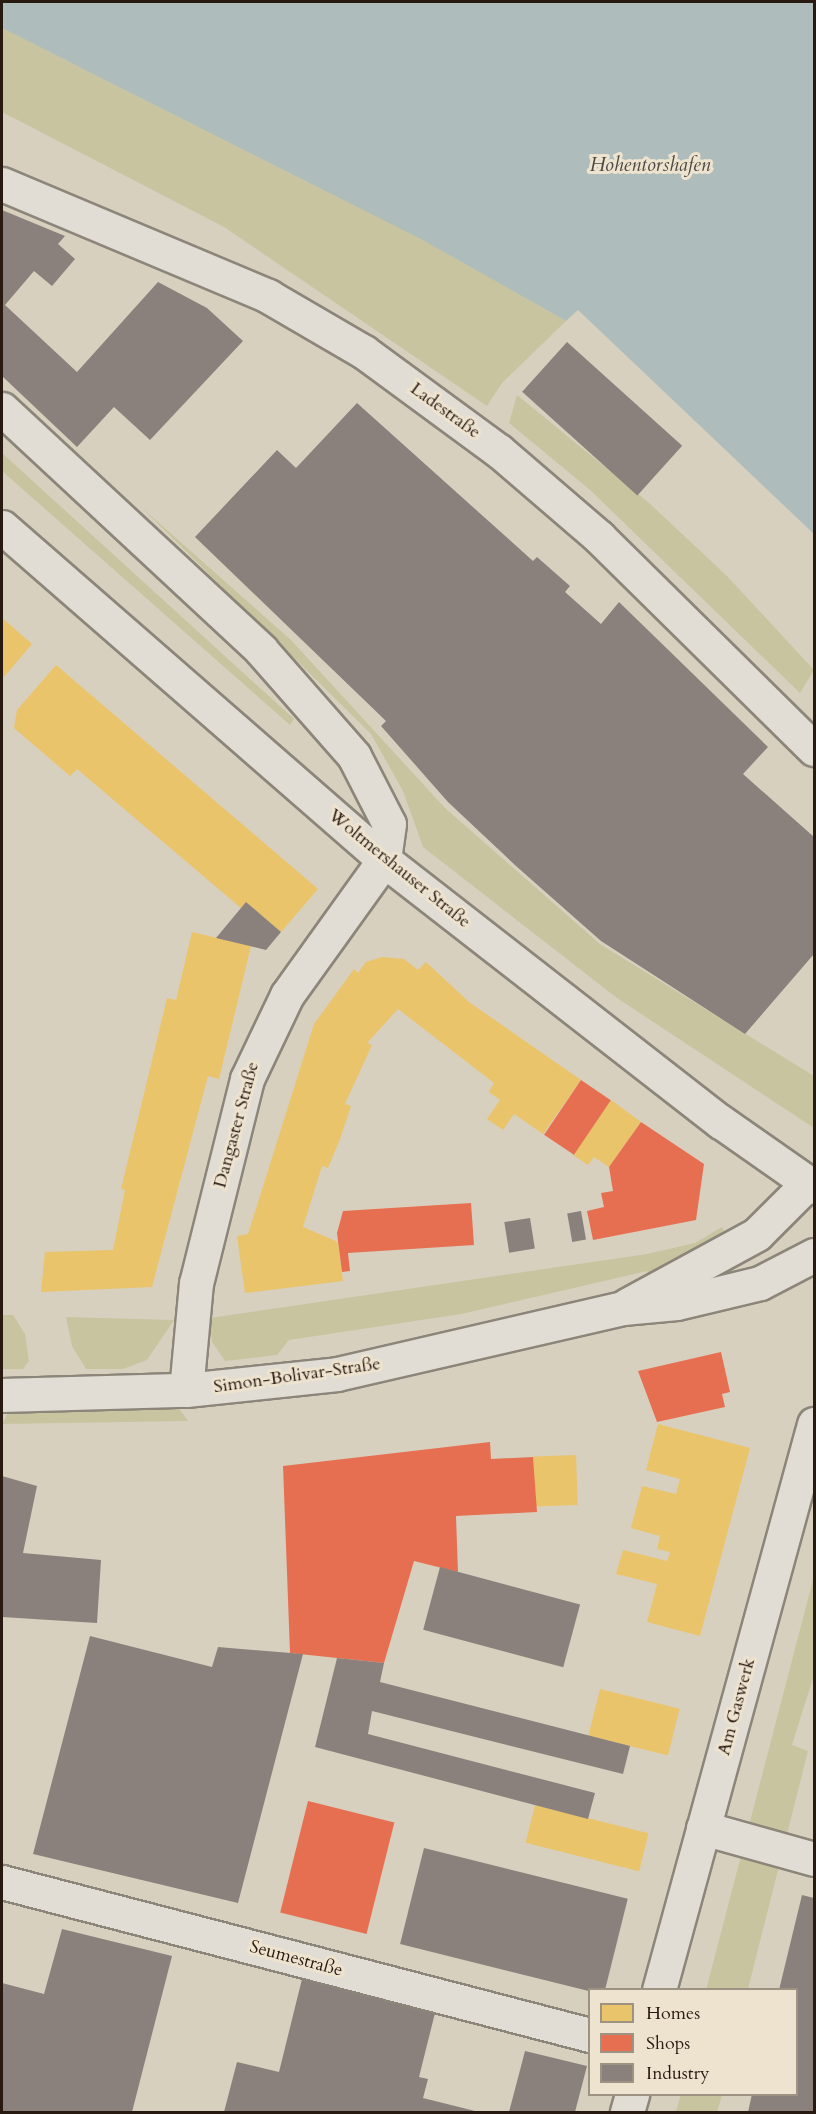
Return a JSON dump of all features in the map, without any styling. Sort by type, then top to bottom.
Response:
[{"type":"street","name":"Ladestraße","points":[[2,184],[268,296],[364,352],[499,451],[599,537],[814,749]]},
{"type":"street","points":[[2,409],[261,650],[354,756],[389,824],[384,860]]},
{"type":"street","name":"Woltmershauser Straße","points":[[2,527],[384,860],[811,1185]]},
{"type":"street","name":"Dangaster Straße","points":[[186,1390],[196,1283],[247,1079],[287,994],[384,860]]},
{"type":"street","name":"Simon-Bolivar-Straße","points":[[622,1308],[757,1234],[811,1185]]},
{"type":"street","name":"Simon-Bolivar-Straße","points":[[2,1395],[186,1390],[337,1374],[622,1308],[677,1304],[760,1283],[814,1255]]},
{"type":"street","name":"Am Gaswerk","points":[[659,1988],[814,1424]]},
{"type":"street","points":[[704,1828],[814,1859]]},
{"type":"street","name":"Seumestraße","points":[[2,1882],[588,2034]]},
{"type":"street","points":[[627,2112],[631,2096]]},
{"type":"shaded area","points":[[2,28],[422,239],[566,321],[502,383],[487,406],[224,227],[2,112]]},
{"type":"shaded area","points":[[517,395],[648,502],[727,576],[814,670],[800,693],[589,489],[509,423]]},
{"type":"shaded area","points":[[2,453],[294,719],[290,725],[2,471]]},
{"type":"shaded area","points":[[141,507],[291,640],[445,808],[600,944],[814,1076],[814,1128],[617,998],[423,847],[403,791],[371,734]]},
{"type":"shaded area","points":[[722,1227],[729,1239],[653,1279],[647,1271],[461,1314],[289,1340],[277,1355],[225,1361],[212,1342],[210,1318],[647,1254],[695,1243]]},
{"type":"shaded area","points":[[2,1315],[13,1315],[25,1334],[29,1361],[23,1369],[2,1369]]},
{"type":"shaded area","points":[[66,1317],[174,1320],[147,1360],[123,1369],[86,1369],[72,1346]]},
{"type":"shaded area","points":[[178,1407],[188,1421],[2,1424],[8,1413]]},
{"type":"shaded area","points":[[814,1576],[814,1675],[792,1745],[808,1751],[748,1988],[707,1988]]},
{"type":"shaded area","points":[[680,2096],[722,2096],[717,2112],[676,2112]]},
{"type":"water","name":"Hohentorshafen","points":[[2,2],[814,2],[814,534],[578,310],[566,321],[421,239],[2,28]]},
{"type":"building: Homes","points":[[2,618],[32,644],[2,679]]},
{"type":"building: Homes","points":[[56,665],[318,889],[281,932],[246,902],[241,908],[77,769],[70,776],[14,728],[17,710]]},
{"type":"building: Homes","points":[[192,932],[251,946],[219,1079],[208,1076],[152,1287],[41,1292],[45,1252],[113,1250],[125,1190],[121,1189],[167,998],[176,1000]]},
{"type":"building: Homes","points":[[382,957],[404,959],[418,970],[426,962],[469,1002],[581,1080],[543,1134],[514,1114],[503,1130],[487,1119],[500,1100],[489,1092],[494,1083],[398,1009],[367,1043],[372,1045],[345,1104],[351,1106],[340,1139],[328,1168],[322,1166],[303,1227],[338,1242],[343,1281],[245,1293],[237,1236],[248,1234],[314,1024],[354,969],[358,973],[366,962]]},
{"type":"building: Homes","points":[[611,1100],[641,1122],[609,1167],[594,1157],[588,1165],[573,1155]]},
{"type":"building: Homes","points":[[658,1424],[750,1448],[700,1636],[647,1622],[657,1584],[616,1574],[623,1550],[667,1561],[670,1552],[657,1549],[660,1536],[631,1528],[642,1486],[676,1494],[680,1479],[646,1470]]},
{"type":"building: Homes","points":[[576,1455],[578,1505],[535,1506],[533,1457]]},
{"type":"building: Homes","points":[[600,1689],[680,1709],[668,1755],[588,1736]]},
{"type":"building: Homes","points":[[535,1805],[649,1833],[639,1871],[526,1843]]},
{"type":"building: Shops","points":[[581,1080],[611,1100],[574,1155],[544,1135]]},
{"type":"building: Shops","points":[[641,1122],[704,1164],[696,1220],[593,1240],[587,1211],[604,1207],[601,1193],[613,1191],[609,1167]]},
{"type":"building: Shops","points":[[471,1203],[474,1245],[348,1253],[350,1271],[342,1272],[337,1233],[343,1211]]},
{"type":"building: Shops","points":[[721,1352],[730,1392],[722,1394],[725,1407],[657,1422],[638,1371]]},
{"type":"building: Shops","points":[[490,1442],[491,1459],[533,1457],[537,1512],[456,1516],[458,1572],[414,1561],[384,1663],[290,1653],[283,1466]]},
{"type":"building: Shops","points":[[308,1801],[394,1823],[367,1934],[280,1913]]},
{"type":"building: Industry","points":[[2,210],[65,236],[58,244],[75,259],[52,286],[34,271],[5,305],[77,372],[158,282],[207,308],[243,341],[150,440],[114,407],[77,447],[2,376]]},
{"type":"building: Industry","points":[[567,342],[682,446],[637,496],[522,392]]},
{"type":"building: Industry","points":[[357,403],[533,561],[537,557],[570,586],[565,592],[601,624],[619,602],[768,747],[743,774],[814,837],[814,954],[745,1034],[601,941],[516,866],[448,802],[381,726],[386,721],[195,537],[277,450],[296,468]]},
{"type":"building: Industry","points":[[246,902],[281,932],[266,950],[216,938]]},
{"type":"building: Industry","points":[[581,1211],[586,1240],[572,1242],[567,1213]]},
{"type":"building: Industry","points":[[530,1218],[535,1249],[509,1253],[504,1222]]},
{"type":"building: Industry","points":[[2,1476],[37,1486],[23,1553],[101,1560],[97,1623],[2,1617]]},
{"type":"building: Industry","points":[[440,1567],[580,1605],[563,1667],[423,1630]]},
{"type":"building: Industry","points":[[90,1636],[212,1667],[218,1647],[303,1654],[238,1903],[33,1854]]},
{"type":"building: Industry","points":[[337,1658],[384,1663],[380,1682],[630,1746],[623,1774],[372,1711],[368,1734],[595,1793],[588,1819],[315,1747]]},
{"type":"building: Industry","points":[[424,1848],[628,1899],[606,1988],[588,1988],[588,1991],[400,1944]]},
{"type":"building: Industry","points":[[802,1895],[814,1898],[814,2112],[748,2112],[752,2096],[798,2096],[798,1988],[779,1988]]},
{"type":"building: Industry","points":[[62,1929],[172,1956],[132,2112],[2,2112],[2,1983],[44,1994]]},
{"type":"building: Industry","points":[[302,1979],[435,2013],[419,2077],[428,2079],[423,2098],[479,2112],[224,2112],[237,2062],[279,2072]]},
{"type":"building: Industry","points":[[525,2051],[587,2066],[575,2112],[509,2112]]}]
